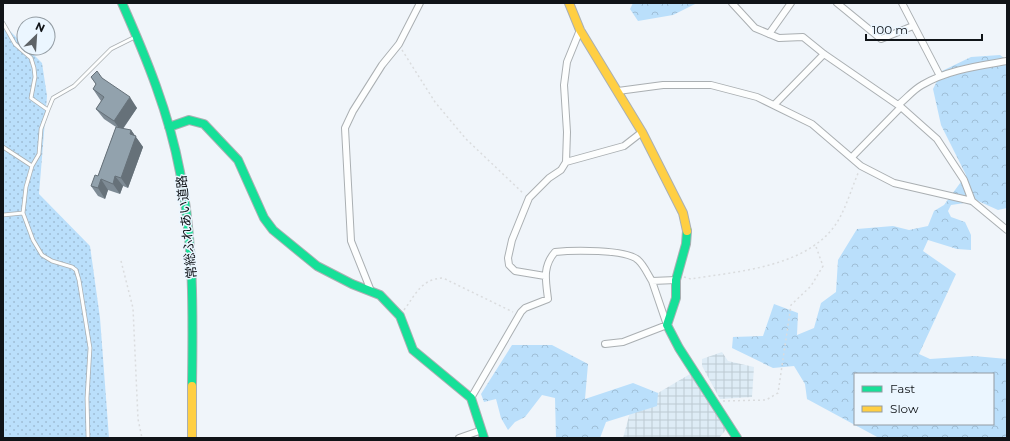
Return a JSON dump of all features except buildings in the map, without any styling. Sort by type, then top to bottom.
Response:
[{"type":"street","name":"常総ふれあい道路","points":[[122,3],[156,85],[169,127],[180,171],[191,256],[192,438]]},
{"type":"street","points":[[371,291],[351,242],[345,128],[353,111],[382,65],[399,44],[420,3]]},
{"type":"street","points":[[569,3],[580,30],[642,132],[683,214],[687,228],[686,244],[677,277],[676,298],[667,325]]},
{"type":"street","points":[[732,3],[756,28],[779,38],[804,38],[824,54],[899,106],[937,139],[964,180],[972,201]]},
{"type":"street","points":[[769,34],[791,3]]},
{"type":"street","points":[[837,3],[881,39],[913,26]]},
{"type":"street","points":[[902,3],[940,76]]},
{"type":"street","points":[[545,276],[516,271],[509,266],[508,258],[512,240],[529,198],[549,178],[561,170],[566,162],[567,132],[564,85],[567,62],[580,30]]},
{"type":"street","points":[[774,105],[824,54]]},
{"type":"street","points":[[852,157],[899,106],[921,86],[940,76],[975,66],[1007,61]]},
{"type":"street","points":[[618,91],[663,85],[710,85],[758,97],[812,124],[861,166],[894,183],[972,201],[1007,230]]},
{"type":"street","points":[[169,127],[189,120],[204,124],[231,150],[238,160],[264,218],[273,230],[317,266],[346,281],[380,295],[400,316],[413,350],[471,398],[483,434],[459,438]]},
{"type":"street","points":[[566,162],[624,146],[642,132]]},
{"type":"street","points":[[471,398],[519,316],[526,308],[548,299],[545,276],[548,260],[555,252],[567,251],[626,254],[638,260],[652,281],[667,325],[679,348],[737,438]]},
{"type":"street","points":[[652,281],[677,277]]},
{"type":"street","points":[[605,344],[623,342],[667,325]]},
{"type":"lane","points":[[3,23],[15,44],[31,58],[35,77],[31,98],[48,110]]},
{"type":"lane","points":[[88,438],[87,398],[90,348],[79,280],[76,270],[72,267],[52,261],[42,256],[33,240],[23,214],[26,187],[32,166],[39,154],[41,129],[53,98],[74,86],[111,49],[137,37]]},
{"type":"lane","points":[[3,147],[32,166]]},
{"type":"lane","points":[[3,215],[23,214]]},
{"type":"path","points":[[399,44],[439,107],[466,139],[529,198]]},
{"type":"path","points":[[677,277],[691,279],[781,263],[815,244],[830,231],[839,219],[861,166]]},
{"type":"path","points":[[714,402],[766,400],[778,393],[792,305],[811,286],[823,266],[815,244]]},
{"type":"path","points":[[121,261],[133,308],[138,420],[142,438]]},
{"type":"path","points":[[400,316],[422,286],[432,278],[443,278],[496,302],[519,316]]},
{"type":"shaded area","points":[[722,352],[728,361],[754,367],[752,397],[720,399],[702,366],[702,359]]},
{"type":"shaded area","points":[[690,374],[729,426],[719,438],[623,438],[631,409]]},
{"type":"green space","points":[[633,3],[697,3],[673,15],[638,21],[630,9]]},
{"type":"green space","points":[[3,24],[16,37],[16,56],[35,56],[42,63],[47,96],[39,194],[90,246],[100,318],[109,438],[3,438]]},
{"type":"green space","points":[[1000,55],[1007,60],[1007,208],[998,210],[978,201],[951,205],[948,211],[951,217],[965,222],[971,235],[971,250],[957,249],[928,240],[923,251],[956,274],[919,354],[930,359],[974,356],[1007,359],[1007,438],[879,438],[855,425],[994,425],[994,373],[854,373],[854,424],[807,399],[805,384],[794,366],[773,368],[732,348],[733,337],[763,336],[774,304],[798,313],[797,335],[814,328],[821,303],[836,292],[838,260],[857,229],[893,226],[909,230],[928,226],[934,211],[944,205],[966,175],[941,125],[933,89],[942,71],[971,57]]},
{"type":"green space","points":[[512,345],[552,345],[588,364],[585,399],[633,383],[658,393],[657,406],[606,422],[600,438],[556,438],[555,398],[542,395],[525,417],[515,422],[508,430],[501,418],[496,399],[484,402],[481,394]]},
{"type":"traffic: fast","points":[[122,3],[140,44],[170,128],[185,198],[192,279],[192,386]]},
{"type":"traffic: fast","points":[[169,127],[189,120],[204,124],[238,160],[264,218],[273,230],[317,266],[352,284],[380,295],[400,316],[413,350],[471,398],[484,438]]},
{"type":"traffic: fast","points":[[687,231],[686,244],[676,280],[676,298],[667,325],[679,348],[737,438]]},
{"type":"traffic: slow","points":[[569,3],[580,30],[642,132],[683,213],[687,231]]},
{"type":"traffic: slow","points":[[192,386],[192,438]]}]
